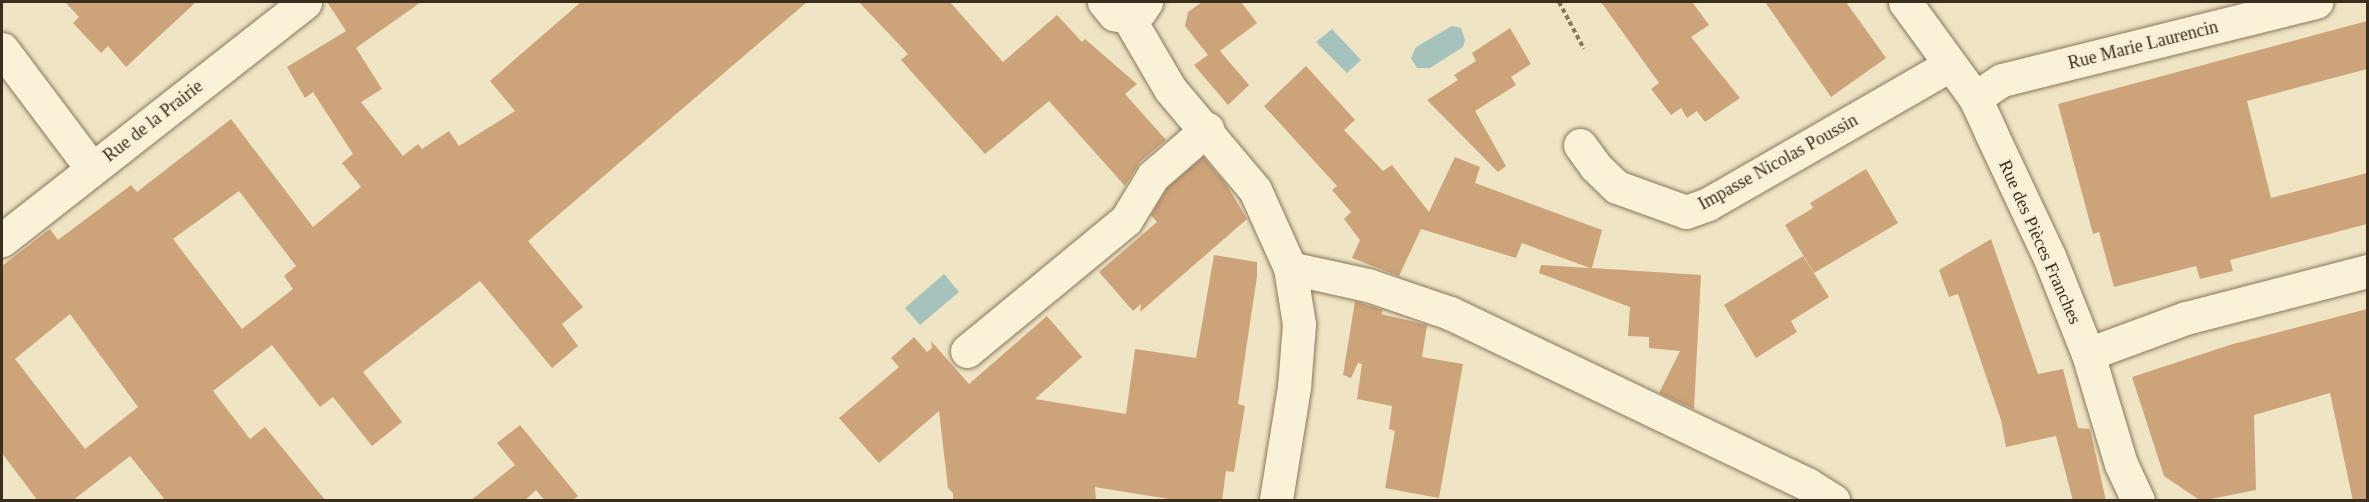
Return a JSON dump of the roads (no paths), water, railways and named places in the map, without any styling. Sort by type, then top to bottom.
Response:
[{"type":"street","name":"Rue de la Prairie","points":[[2,240],[305,2]]},
{"type":"street","name":"Rue des Pièces Franches","points":[[1905,2],[1974,98],[2049,256],[2088,354],[2121,464],[2138,501]]},
{"type":"street","name":"Rue Marie Laurencin","points":[[1974,98],[2002,80],[2316,2]]},
{"type":"street","points":[[1126,7],[1170,89],[1207,129],[1255,190],[1290,268],[1298,334],[1294,387],[1276,501]]},
{"type":"street","points":[[2,49],[92,169]]},
{"type":"street","name":"Impasse Nicolas Poussin","points":[[1580,145],[1617,187],[1686,212],[1708,204],[1950,65]]},
{"type":"street","points":[[967,351],[1126,220],[1153,176],[1207,129]]},
{"type":"street","points":[[1290,268],[1368,285],[1450,313],[1833,501]]},
{"type":"street","points":[[2088,354],[2186,318],[2367,271]]},
{"type":"water","points":[[1452,26],[1461,28],[1465,40],[1463,47],[1430,68],[1417,68],[1411,58],[1416,47]]},
{"type":"water","points":[[1332,29],[1361,60],[1347,73],[1316,42]]},
{"type":"water","points":[[944,274],[959,292],[920,325],[905,308]]}]
